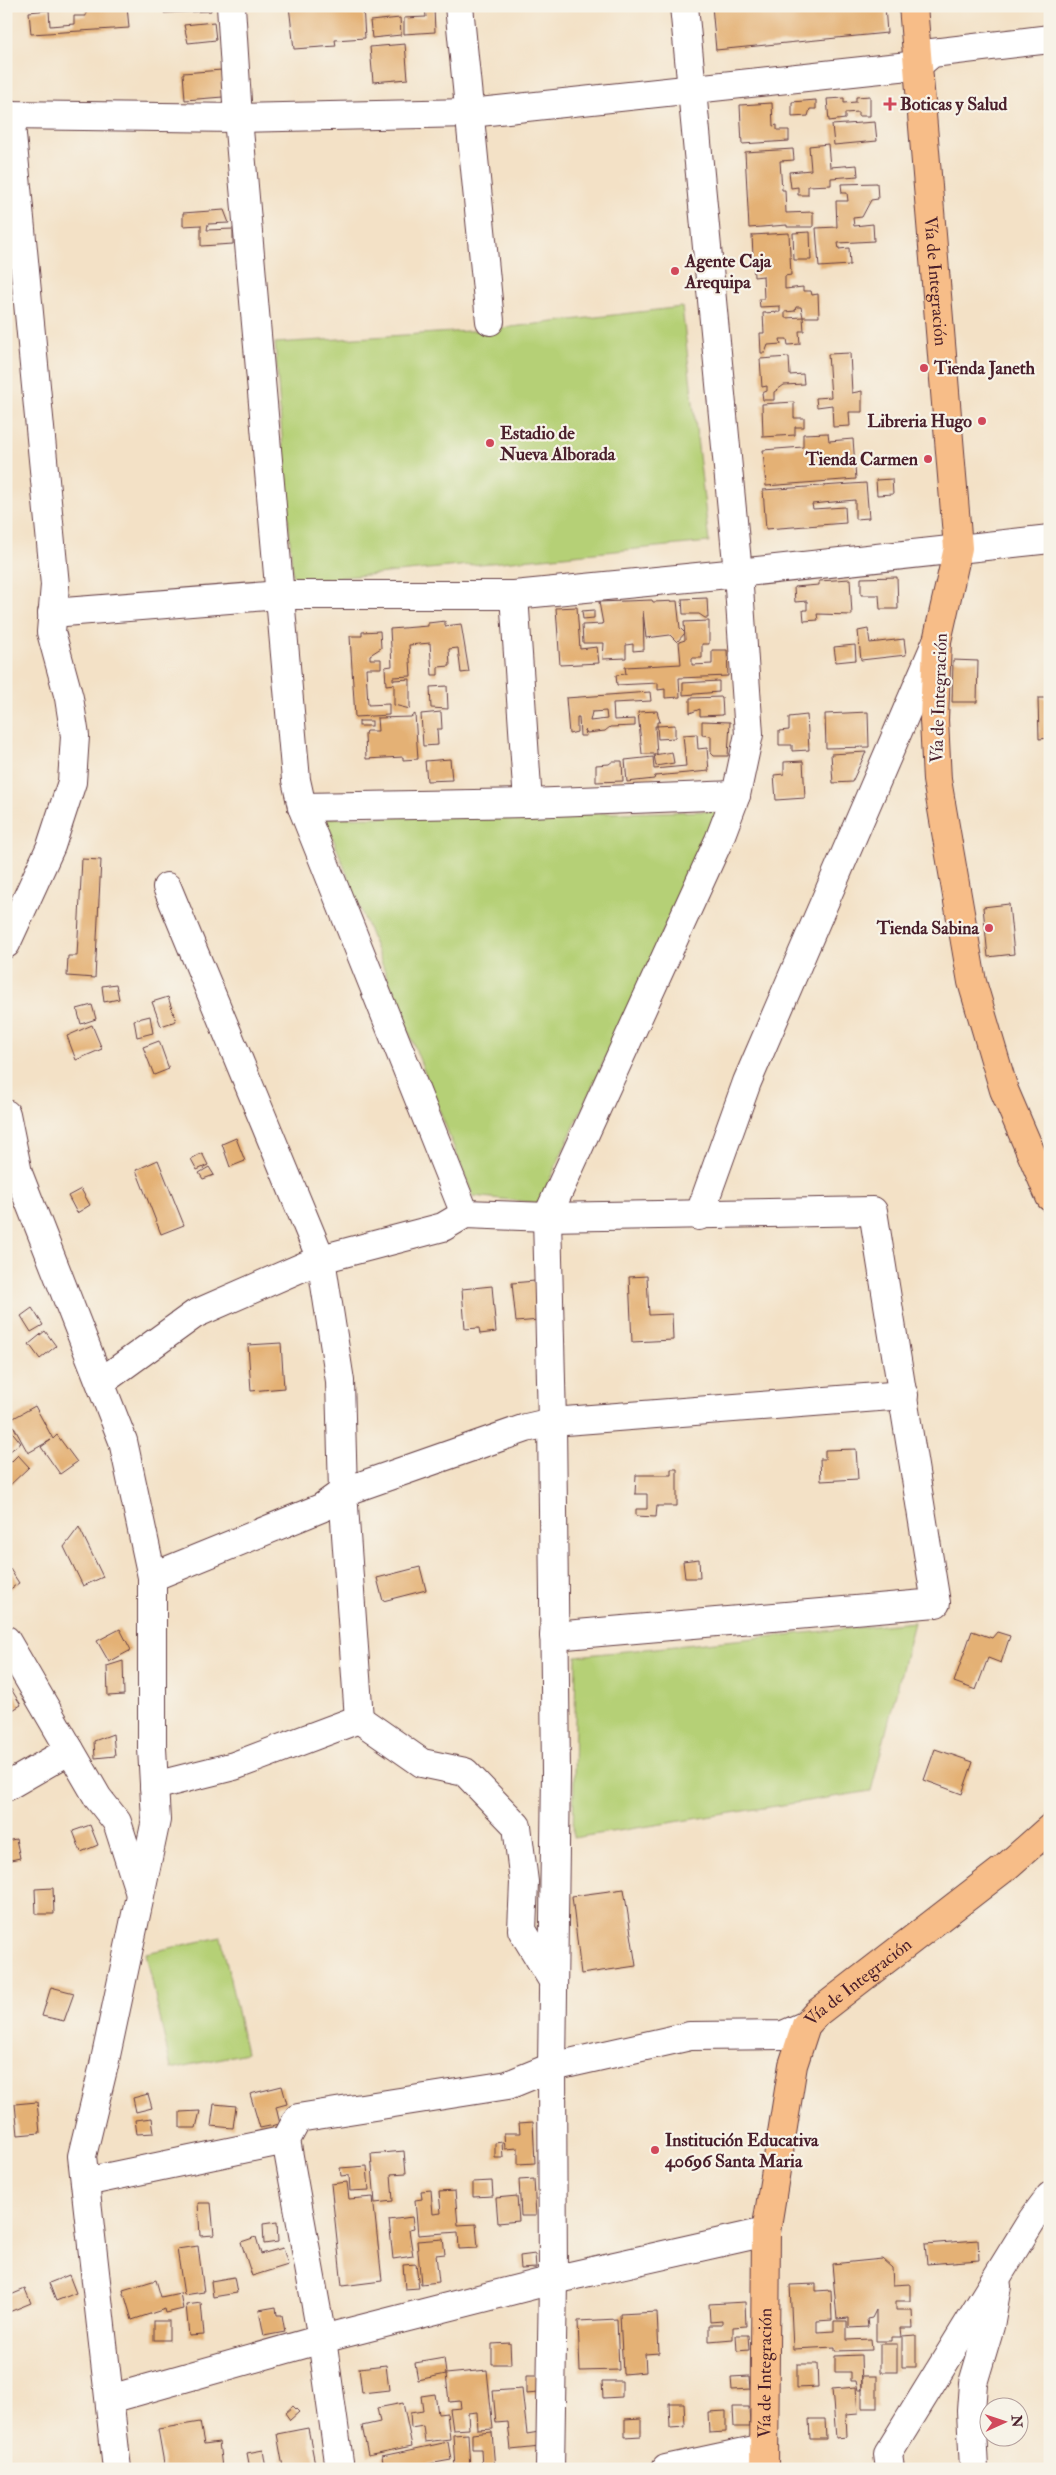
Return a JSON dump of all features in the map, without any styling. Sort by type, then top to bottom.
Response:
[{"type":"main road","name":"Vía de Integración","points":[[913,6],[958,548],[937,641],[934,720],[937,780],[972,982],[1004,1090],[1050,1197]]},
{"type":"main road","name":"Vía de Integración","points":[[764,2458],[766,2232],[793,2065],[806,2025],[818,2013],[1006,1868],[1050,1828]]},
{"type":"street","points":[[231,6],[238,118],[296,780],[302,807],[466,1214]]},
{"type":"street","points":[[459,6],[490,321]]},
{"type":"street","points":[[550,2469],[556,1772],[552,1422],[547,1218],[715,849],[736,795],[749,734],[738,573],[684,6]]},
{"type":"street","points":[[6,944],[51,846],[72,782],[75,736],[69,698],[51,632],[55,585],[8,114],[238,118],[470,113],[918,64],[932,53],[1050,39]]},
{"type":"street","points":[[52,613],[280,595],[514,594],[738,573],[1050,539]]},
{"type":"street","points":[[514,594],[528,803]]},
{"type":"street","points":[[699,1216],[747,1082],[937,641]]},
{"type":"street","points":[[302,807],[528,803],[736,795]]},
{"type":"street","points":[[168,887],[321,1259],[340,1381],[343,1492],[360,1719]]},
{"type":"street","points":[[6,1114],[18,1173],[123,1440],[152,1577],[156,1820],[141,1897],[82,2156],[117,2469]]},
{"type":"street","points":[[101,1382],[196,1314],[321,1259],[443,1227],[466,1214],[547,1218],[873,1211],[936,1603],[554,1636]]},
{"type":"street","points":[[152,1577],[321,1508],[343,1492],[526,1428],[552,1422],[904,1395]]},
{"type":"street","points":[[6,1640],[98,1798],[117,1822],[141,1897]]},
{"type":"street","points":[[154,1786],[234,1766],[360,1719]]},
{"type":"street","points":[[360,1719],[422,1762],[465,1772],[517,1826],[524,1882],[522,1930],[553,1981]]},
{"type":"street","points":[[6,1786],[70,1750]]},
{"type":"street","points":[[340,2469],[322,2339],[286,2140],[298,2118],[508,2085],[552,2066],[690,2036],[783,2035],[806,2025]]},
{"type":"street","points":[[85,2182],[286,2140]]},
{"type":"street","points":[[890,2469],[888,2454],[1032,2220],[1050,2196]]},
{"type":"street","points":[[110,2399],[322,2339],[553,2280],[766,2232]]},
{"type":"street","points":[[974,2469],[971,2411],[973,2383],[990,2326],[999,2273]]},
{"type":"street","points":[[666,2469],[764,2458]]},
{"type":"green space","name":"Estadio de Nueva Alborada","points":[[682,307],[709,542],[293,582],[275,343],[485,330]]},
{"type":"green space","points":[[718,811],[539,1203],[473,1196],[325,818]]},
{"type":"green space","points":[[914,1622],[871,1791],[573,1838],[576,1656]]},
{"type":"green space","points":[[221,1937],[246,2053],[171,2069],[146,1953]]},
{"type":"building","points":[[127,6],[129,28],[31,34],[29,12],[49,10],[50,26],[74,24],[74,16],[86,16],[86,7]]},
{"type":"building","points":[[164,6],[210,6],[211,11],[164,13]]},
{"type":"building","points":[[289,6],[363,6],[365,38],[335,40],[336,46],[294,49]]},
{"type":"building","points":[[712,6],[885,6],[887,33],[716,50]]},
{"type":"building","points":[[425,7],[434,7],[435,32],[404,34],[404,18],[426,17]]},
{"type":"building","points":[[400,18],[401,35],[372,38],[370,21]]},
{"type":"building","points":[[214,22],[216,40],[188,43],[184,25]]},
{"type":"building","points":[[405,44],[408,79],[373,82],[370,47]]},
{"type":"building","points":[[222,70],[223,97],[185,100],[183,73]]},
{"type":"building","points":[[870,96],[870,116],[858,116],[858,112],[845,113],[845,119],[829,121],[827,99],[844,98],[844,103],[856,102],[856,97]]},
{"type":"building","points":[[816,100],[816,109],[810,109],[808,116],[792,117],[792,102]]},
{"type":"building","points":[[772,103],[773,126],[777,125],[777,130],[789,130],[789,141],[742,144],[740,105]]},
{"type":"building","points":[[875,122],[877,141],[834,145],[832,125]]},
{"type":"building","points":[[828,144],[830,167],[857,165],[858,176],[831,178],[831,185],[808,186],[808,195],[798,195],[798,187],[791,188],[789,172],[811,170],[809,146]]},
{"type":"building","points":[[793,149],[794,160],[780,161],[782,190],[785,190],[786,213],[813,212],[813,227],[787,227],[787,225],[749,228],[745,152]]},
{"type":"building","points":[[877,183],[878,199],[871,200],[862,217],[853,218],[854,226],[873,224],[874,241],[838,243],[839,249],[849,248],[850,265],[819,267],[816,228],[837,227],[836,201],[848,201],[847,193],[842,193],[841,184]]},
{"type":"building","points":[[224,210],[229,223],[208,224],[207,230],[233,229],[233,244],[201,246],[201,225],[183,226],[183,213]]},
{"type":"building","points":[[810,232],[811,260],[794,260],[793,233]]},
{"type":"building","points":[[789,233],[791,275],[785,276],[785,289],[803,287],[803,291],[811,291],[812,295],[818,294],[819,317],[803,317],[804,331],[799,331],[800,344],[788,345],[787,339],[780,339],[781,344],[768,345],[765,353],[761,353],[760,333],[764,333],[763,313],[780,312],[780,306],[760,307],[759,299],[764,299],[763,276],[754,277],[752,235]],"holes":[[[796,307],[801,307],[803,317],[785,318],[785,312],[795,311]]]},
{"type":"building","points":[[850,353],[852,393],[862,391],[862,412],[849,412],[850,426],[833,427],[832,405],[817,407],[816,398],[831,397],[828,354]]},
{"type":"building","points":[[789,357],[790,375],[803,374],[804,384],[784,385],[774,392],[774,400],[763,400],[762,393],[767,391],[767,386],[762,387],[760,359]]},
{"type":"building","points":[[794,402],[794,418],[804,418],[804,427],[795,427],[795,435],[763,437],[762,404]]},
{"type":"building","points":[[828,433],[829,441],[853,439],[856,479],[766,486],[763,450],[803,447],[803,434]]},
{"type":"building","points":[[892,479],[893,494],[877,495],[876,480]]},
{"type":"building","points":[[866,483],[869,518],[855,519],[855,500],[812,504],[813,509],[845,507],[846,523],[766,529],[763,490]]},
{"type":"building","points":[[897,577],[898,609],[880,609],[879,595],[861,595],[861,578]]},
{"type":"building","points":[[850,579],[852,615],[817,614],[818,620],[804,621],[803,610],[807,610],[807,601],[795,602],[794,587],[819,585],[819,581]]},
{"type":"building","points":[[707,598],[708,618],[699,614],[683,614],[682,599]]},
{"type":"building","points":[[652,600],[653,602],[677,601],[680,628],[685,633],[677,642],[670,635],[646,638],[643,611],[644,650],[633,651],[633,644],[626,645],[626,658],[603,659],[604,643],[583,643],[582,625],[603,624],[599,602]]},
{"type":"building","points":[[577,607],[580,649],[597,647],[599,663],[560,665],[556,608]]},
{"type":"building","points":[[594,610],[594,618],[583,619],[582,611]]},
{"type":"building","points":[[445,621],[445,626],[461,624],[469,672],[461,673],[458,648],[449,649],[450,666],[438,667],[438,675],[432,675],[430,643],[409,645],[411,676],[393,677],[393,680],[410,679],[410,709],[394,705],[394,684],[386,685],[385,667],[392,666],[390,629],[428,626],[428,623]]},
{"type":"building","points":[[709,621],[709,644],[702,644],[702,658],[692,658],[692,665],[712,664],[712,650],[727,650],[728,676],[679,678],[680,697],[665,698],[665,689],[658,690],[658,683],[617,685],[616,675],[626,674],[625,667],[681,664],[679,642],[685,640],[684,622]]},
{"type":"building","points":[[868,629],[870,643],[904,639],[906,655],[861,660],[858,631]]},
{"type":"building","points":[[380,631],[381,648],[370,655],[370,659],[381,659],[381,668],[366,668],[368,705],[389,704],[389,715],[355,717],[350,636],[362,636],[362,632]]},
{"type":"building","points":[[855,645],[856,660],[836,662],[834,647]]},
{"type":"building","points":[[953,660],[978,661],[977,702],[952,702]]},
{"type":"building","points":[[719,681],[719,692],[683,695],[683,683]]},
{"type":"building","points":[[447,686],[448,709],[431,708],[430,687]]},
{"type":"building","points":[[650,692],[651,701],[613,703],[614,720],[635,719],[635,726],[610,727],[605,731],[587,733],[585,730],[586,736],[580,736],[579,717],[577,717],[577,732],[569,734],[566,698]],"holes":[[[606,711],[607,719],[590,721],[592,712]]]},
{"type":"building","points":[[722,697],[723,715],[700,716],[700,709],[690,713],[690,698]]},
{"type":"building","points":[[1038,698],[1050,698],[1050,738],[1039,739]]},
{"type":"building","points":[[657,711],[660,722],[657,722],[657,726],[655,726],[657,754],[642,754],[638,712]]},
{"type":"building","points":[[441,712],[442,729],[437,729],[438,745],[423,746],[421,714]]},
{"type":"building","points":[[868,712],[869,747],[826,748],[825,714]]},
{"type":"building","points":[[415,714],[418,759],[403,760],[403,757],[366,759],[365,734],[366,731],[378,731],[377,718],[411,717]]},
{"type":"building","points":[[807,715],[809,750],[792,751],[792,745],[779,745],[779,731],[789,730],[789,717]]},
{"type":"building","points":[[359,721],[372,721],[372,726],[359,726]]},
{"type":"building","points":[[702,721],[730,722],[728,756],[714,756],[711,753],[711,736],[702,735]]},
{"type":"building","points":[[675,725],[675,738],[658,739],[657,726]]},
{"type":"building","points":[[697,734],[698,749],[707,748],[709,771],[655,776],[654,779],[627,782],[625,760],[653,757],[654,769],[686,766],[683,735]]},
{"type":"building","points":[[672,752],[674,763],[656,766],[654,755]]},
{"type":"building","points":[[866,752],[852,782],[833,783],[831,754]]},
{"type":"building","points":[[450,759],[452,780],[427,781],[425,761]]},
{"type":"building","points":[[613,761],[622,761],[623,781],[596,782],[596,765],[609,764]]},
{"type":"building","points":[[803,761],[805,798],[776,800],[774,775],[784,774],[784,762]]},
{"type":"building","points":[[82,859],[101,860],[95,978],[67,976],[68,956],[77,956]]},
{"type":"building","points":[[1009,904],[1014,954],[988,957],[983,907]]},
{"type":"building","points":[[116,984],[119,999],[104,1002],[102,986]]},
{"type":"building","points":[[168,997],[176,1021],[161,1026],[152,1002]]},
{"type":"building","points":[[92,1005],[96,1019],[81,1024],[77,1009]]},
{"type":"building","points":[[150,1016],[153,1033],[137,1037],[134,1020]]},
{"type":"building","points":[[92,1025],[102,1049],[76,1060],[67,1036]]},
{"type":"building","points":[[159,1041],[169,1069],[154,1075],[143,1047]]},
{"type":"building","points":[[236,1138],[245,1161],[230,1167],[222,1144]]},
{"type":"building","points":[[202,1153],[208,1165],[197,1170],[191,1159]]},
{"type":"building","points":[[158,1160],[184,1225],[161,1234],[136,1170]]},
{"type":"building","points":[[209,1167],[214,1175],[203,1179],[199,1173]]},
{"type":"building","points":[[81,1189],[90,1205],[77,1213],[68,1196]]},
{"type":"building","points":[[647,1276],[649,1315],[672,1314],[673,1340],[632,1342],[629,1277]]},
{"type":"building","points":[[535,1281],[539,1320],[516,1322],[512,1283]]},
{"type":"building","points":[[492,1286],[496,1332],[480,1334],[479,1328],[465,1329],[462,1289]]},
{"type":"building","points":[[32,1308],[43,1325],[31,1332],[21,1316]]},
{"type":"building","points":[[45,1331],[56,1346],[40,1359],[29,1344]]},
{"type":"building","points":[[281,1343],[284,1388],[251,1391],[248,1345]]},
{"type":"building","points":[[35,1406],[53,1439],[57,1435],[77,1462],[60,1474],[41,1447],[51,1440],[28,1453],[10,1420]]},
{"type":"building","points":[[6,1424],[21,1443],[6,1454]]},
{"type":"building","points":[[856,1449],[858,1479],[821,1481],[820,1459],[825,1459],[825,1450]]},
{"type":"building","points":[[18,1455],[29,1467],[8,1487],[6,1485],[6,1467]]},
{"type":"building","points":[[671,1469],[677,1469],[677,1506],[657,1506],[656,1517],[636,1516],[636,1509],[647,1509],[647,1494],[635,1494],[636,1475],[671,1475]]},
{"type":"building","points":[[79,1527],[103,1577],[83,1586],[64,1547]]},
{"type":"building","points":[[699,1559],[700,1578],[685,1578],[683,1561]]},
{"type":"building","points":[[420,1567],[426,1590],[383,1601],[377,1578]]},
{"type":"building","points":[[10,1569],[19,1583],[6,1592],[6,1572]]},
{"type":"building","points":[[120,1629],[131,1650],[109,1662],[97,1641]]},
{"type":"building","points":[[972,1631],[992,1638],[997,1632],[1010,1636],[1001,1663],[988,1658],[976,1690],[954,1682]]},
{"type":"building","points":[[123,1661],[124,1695],[108,1696],[107,1666]]},
{"type":"building","points":[[11,1689],[21,1705],[6,1714],[6,1692]]},
{"type":"building","points":[[113,1734],[115,1756],[95,1758],[94,1741]]},
{"type":"building","points":[[935,1749],[973,1762],[962,1794],[924,1780]]},
{"type":"building","points":[[90,1825],[98,1845],[81,1852],[73,1831]]},
{"type":"building","points":[[16,1839],[20,1858],[6,1861],[6,1841]]},
{"type":"building","points":[[53,1888],[54,1914],[36,1914],[35,1889]]},
{"type":"building","points":[[624,1889],[636,1966],[581,1974],[572,1896]]},
{"type":"building","points":[[51,1987],[74,1993],[64,2021],[42,2016]]},
{"type":"building","points":[[282,2086],[287,2104],[276,2107],[280,2124],[260,2128],[250,2094]]},
{"type":"building","points":[[148,2094],[152,2108],[136,2112],[133,2098]]},
{"type":"building","points":[[37,2102],[40,2133],[18,2135],[15,2104]]},
{"type":"building","points":[[214,2104],[236,2106],[233,2128],[211,2126]]},
{"type":"building","points":[[200,2111],[196,2128],[180,2128],[180,2112]]},
{"type":"building","points":[[152,2118],[154,2133],[137,2134],[135,2120]]},
{"type":"building","points":[[533,2122],[535,2163],[518,2164],[518,2148],[505,2149],[504,2133],[520,2133],[519,2123]]},
{"type":"building","points":[[502,2142],[503,2158],[495,2158],[495,2143]]},
{"type":"building","points":[[404,2151],[406,2173],[391,2174],[393,2201],[375,2203],[371,2154]]},
{"type":"building","points":[[367,2166],[369,2190],[350,2191],[349,2175],[341,2176],[340,2168]]},
{"type":"building","points":[[534,2179],[536,2216],[521,2216],[519,2180]]},
{"type":"building","points":[[492,2181],[493,2196],[473,2197],[473,2182]]},
{"type":"building","points":[[347,2182],[349,2199],[373,2197],[382,2281],[342,2286],[331,2184]]},
{"type":"building","points":[[431,2190],[433,2214],[441,2213],[439,2192],[455,2191],[458,2225],[476,2224],[478,2248],[459,2249],[458,2232],[418,2235],[415,2200],[422,2199],[421,2191]]},
{"type":"building","points":[[517,2196],[519,2221],[498,2223],[496,2198]]},
{"type":"building","points":[[198,2203],[211,2203],[214,2235],[200,2236]]},
{"type":"building","points":[[412,2217],[414,2229],[409,2230],[413,2256],[393,2259],[389,2220]]},
{"type":"building","points":[[277,2222],[278,2242],[264,2244],[263,2224]]},
{"type":"building","points":[[256,2237],[261,2254],[283,2248],[288,2265],[252,2276],[241,2242]]},
{"type":"building","points":[[443,2239],[445,2254],[436,2255],[439,2282],[421,2284],[417,2241]]},
{"type":"building","points":[[978,2240],[979,2260],[927,2264],[925,2244]]},
{"type":"building","points":[[198,2246],[204,2292],[184,2295],[177,2249]]},
{"type":"building","points":[[535,2254],[536,2268],[521,2269],[520,2256]]},
{"type":"building","points":[[882,2259],[892,2268],[893,2285],[910,2284],[910,2301],[896,2301],[896,2310],[912,2310],[913,2328],[900,2328],[901,2337],[891,2337],[891,2341],[876,2341],[876,2310],[872,2318],[867,2319],[868,2327],[849,2328],[849,2318],[837,2319],[832,2264]]},
{"type":"building","points":[[416,2264],[419,2288],[405,2289],[403,2265]]},
{"type":"building","points":[[69,2275],[76,2293],[56,2301],[49,2283]]},
{"type":"building","points":[[234,2277],[237,2293],[213,2297],[211,2281]]},
{"type":"building","points":[[156,2280],[161,2297],[180,2293],[183,2309],[166,2313],[165,2309],[132,2320],[123,2290]]},
{"type":"building","points":[[816,2284],[816,2291],[831,2290],[832,2320],[817,2321],[817,2332],[834,2331],[834,2321],[847,2321],[847,2340],[871,2339],[872,2350],[835,2351],[835,2347],[793,2349],[790,2285]]},
{"type":"building","points":[[25,2289],[31,2303],[9,2312],[6,2297]]},
{"type":"building","points":[[745,2302],[746,2326],[733,2327],[733,2339],[709,2341],[709,2325],[722,2325],[722,2321],[710,2322],[709,2304]]},
{"type":"building","points":[[201,2303],[204,2335],[189,2336],[186,2305]]},
{"type":"building","points":[[276,2307],[277,2315],[282,2315],[285,2332],[264,2336],[259,2310]]},
{"type":"building","points":[[657,2312],[659,2353],[645,2354],[646,2372],[623,2374],[620,2314]]},
{"type":"building","points":[[617,2319],[619,2370],[580,2371],[578,2321]]},
{"type":"building","points":[[154,2321],[169,2321],[169,2340],[154,2340]]},
{"type":"building","points":[[736,2335],[748,2335],[749,2350],[737,2351]]},
{"type":"building","points":[[916,2335],[916,2367],[902,2367],[902,2336]]},
{"type":"building","points":[[510,2343],[511,2364],[492,2364],[492,2344]]},
{"type":"building","points":[[880,2344],[897,2344],[897,2372],[880,2372]]},
{"type":"building","points":[[861,2355],[862,2390],[858,2390],[856,2381],[851,2381],[851,2372],[835,2372],[835,2356]]},
{"type":"building","points":[[444,2358],[446,2374],[418,2380],[415,2363]]},
{"type":"building","points":[[797,2364],[817,2364],[818,2387],[797,2388]]},
{"type":"building","points":[[386,2365],[389,2390],[362,2393],[359,2368]]},
{"type":"building","points":[[487,2370],[493,2429],[478,2430],[477,2412],[468,2413],[469,2429],[453,2430],[450,2409],[461,2408],[460,2401],[449,2402],[446,2374]]},
{"type":"building","points":[[526,2376],[538,2376],[539,2393],[526,2394]]},
{"type":"building","points":[[749,2376],[750,2389],[732,2390],[731,2377]]},
{"type":"building","points":[[862,2376],[877,2376],[877,2408],[862,2408]]},
{"type":"building","points":[[602,2381],[622,2381],[622,2397],[603,2398]]},
{"type":"building","points":[[856,2387],[858,2414],[846,2415],[847,2437],[836,2438],[832,2389]]},
{"type":"building","points":[[522,2389],[527,2434],[539,2432],[540,2447],[511,2450],[508,2422],[496,2423],[493,2391]]},
{"type":"building","points":[[435,2394],[438,2414],[447,2413],[450,2439],[425,2442],[423,2426],[411,2428],[410,2413],[423,2411],[421,2396]]},
{"type":"building","points":[[403,2403],[412,2446],[368,2455],[362,2426],[380,2422],[377,2408]]},
{"type":"building","points":[[669,2403],[684,2403],[685,2427],[670,2428]]},
{"type":"building","points":[[293,2406],[299,2412],[290,2420],[285,2413]]},
{"type":"building","points":[[733,2407],[749,2407],[750,2427],[734,2427]]},
{"type":"building","points":[[726,2411],[726,2432],[709,2433],[708,2412]]},
{"type":"building","points":[[641,2418],[641,2436],[625,2437],[625,2419]]},
{"type":"building","points":[[809,2419],[825,2419],[826,2439],[810,2439]]},
{"type":"building","points":[[200,2422],[204,2444],[219,2442],[222,2468],[165,2469],[158,2429]]},
{"type":"building","points":[[308,2428],[316,2469],[277,2469],[283,2467],[277,2434]]},
{"type":"building","points":[[492,2432],[495,2469],[482,2469],[481,2449],[472,2449],[472,2434]]},
{"type":"building","points":[[468,2434],[470,2469],[455,2469],[453,2435]]},
{"type":"building","points":[[448,2442],[451,2460],[401,2469],[384,2469],[382,2456]]},
{"type":"building","points":[[263,2450],[266,2469],[250,2469],[247,2453]]},
{"type":"place","name":"Boticas y Salud","points":[[890,104]]},
{"type":"place","name":"Agente Caja Arequipa","points":[[675,271]]},
{"type":"place","name":"Tienda Janeth","points":[[924,368]]},
{"type":"place","name":"Libreria Hugo","points":[[982,421]]},
{"type":"place","name":"Estadio de Nueva Alborada","points":[[490,443]]},
{"type":"place","name":"Tienda Carmen","points":[[928,459]]},
{"type":"place","name":"Tienda Sabina","points":[[989,928]]},
{"type":"place","name":"Institución Educativa 40696 Santa Maria","points":[[655,2150]]}]
